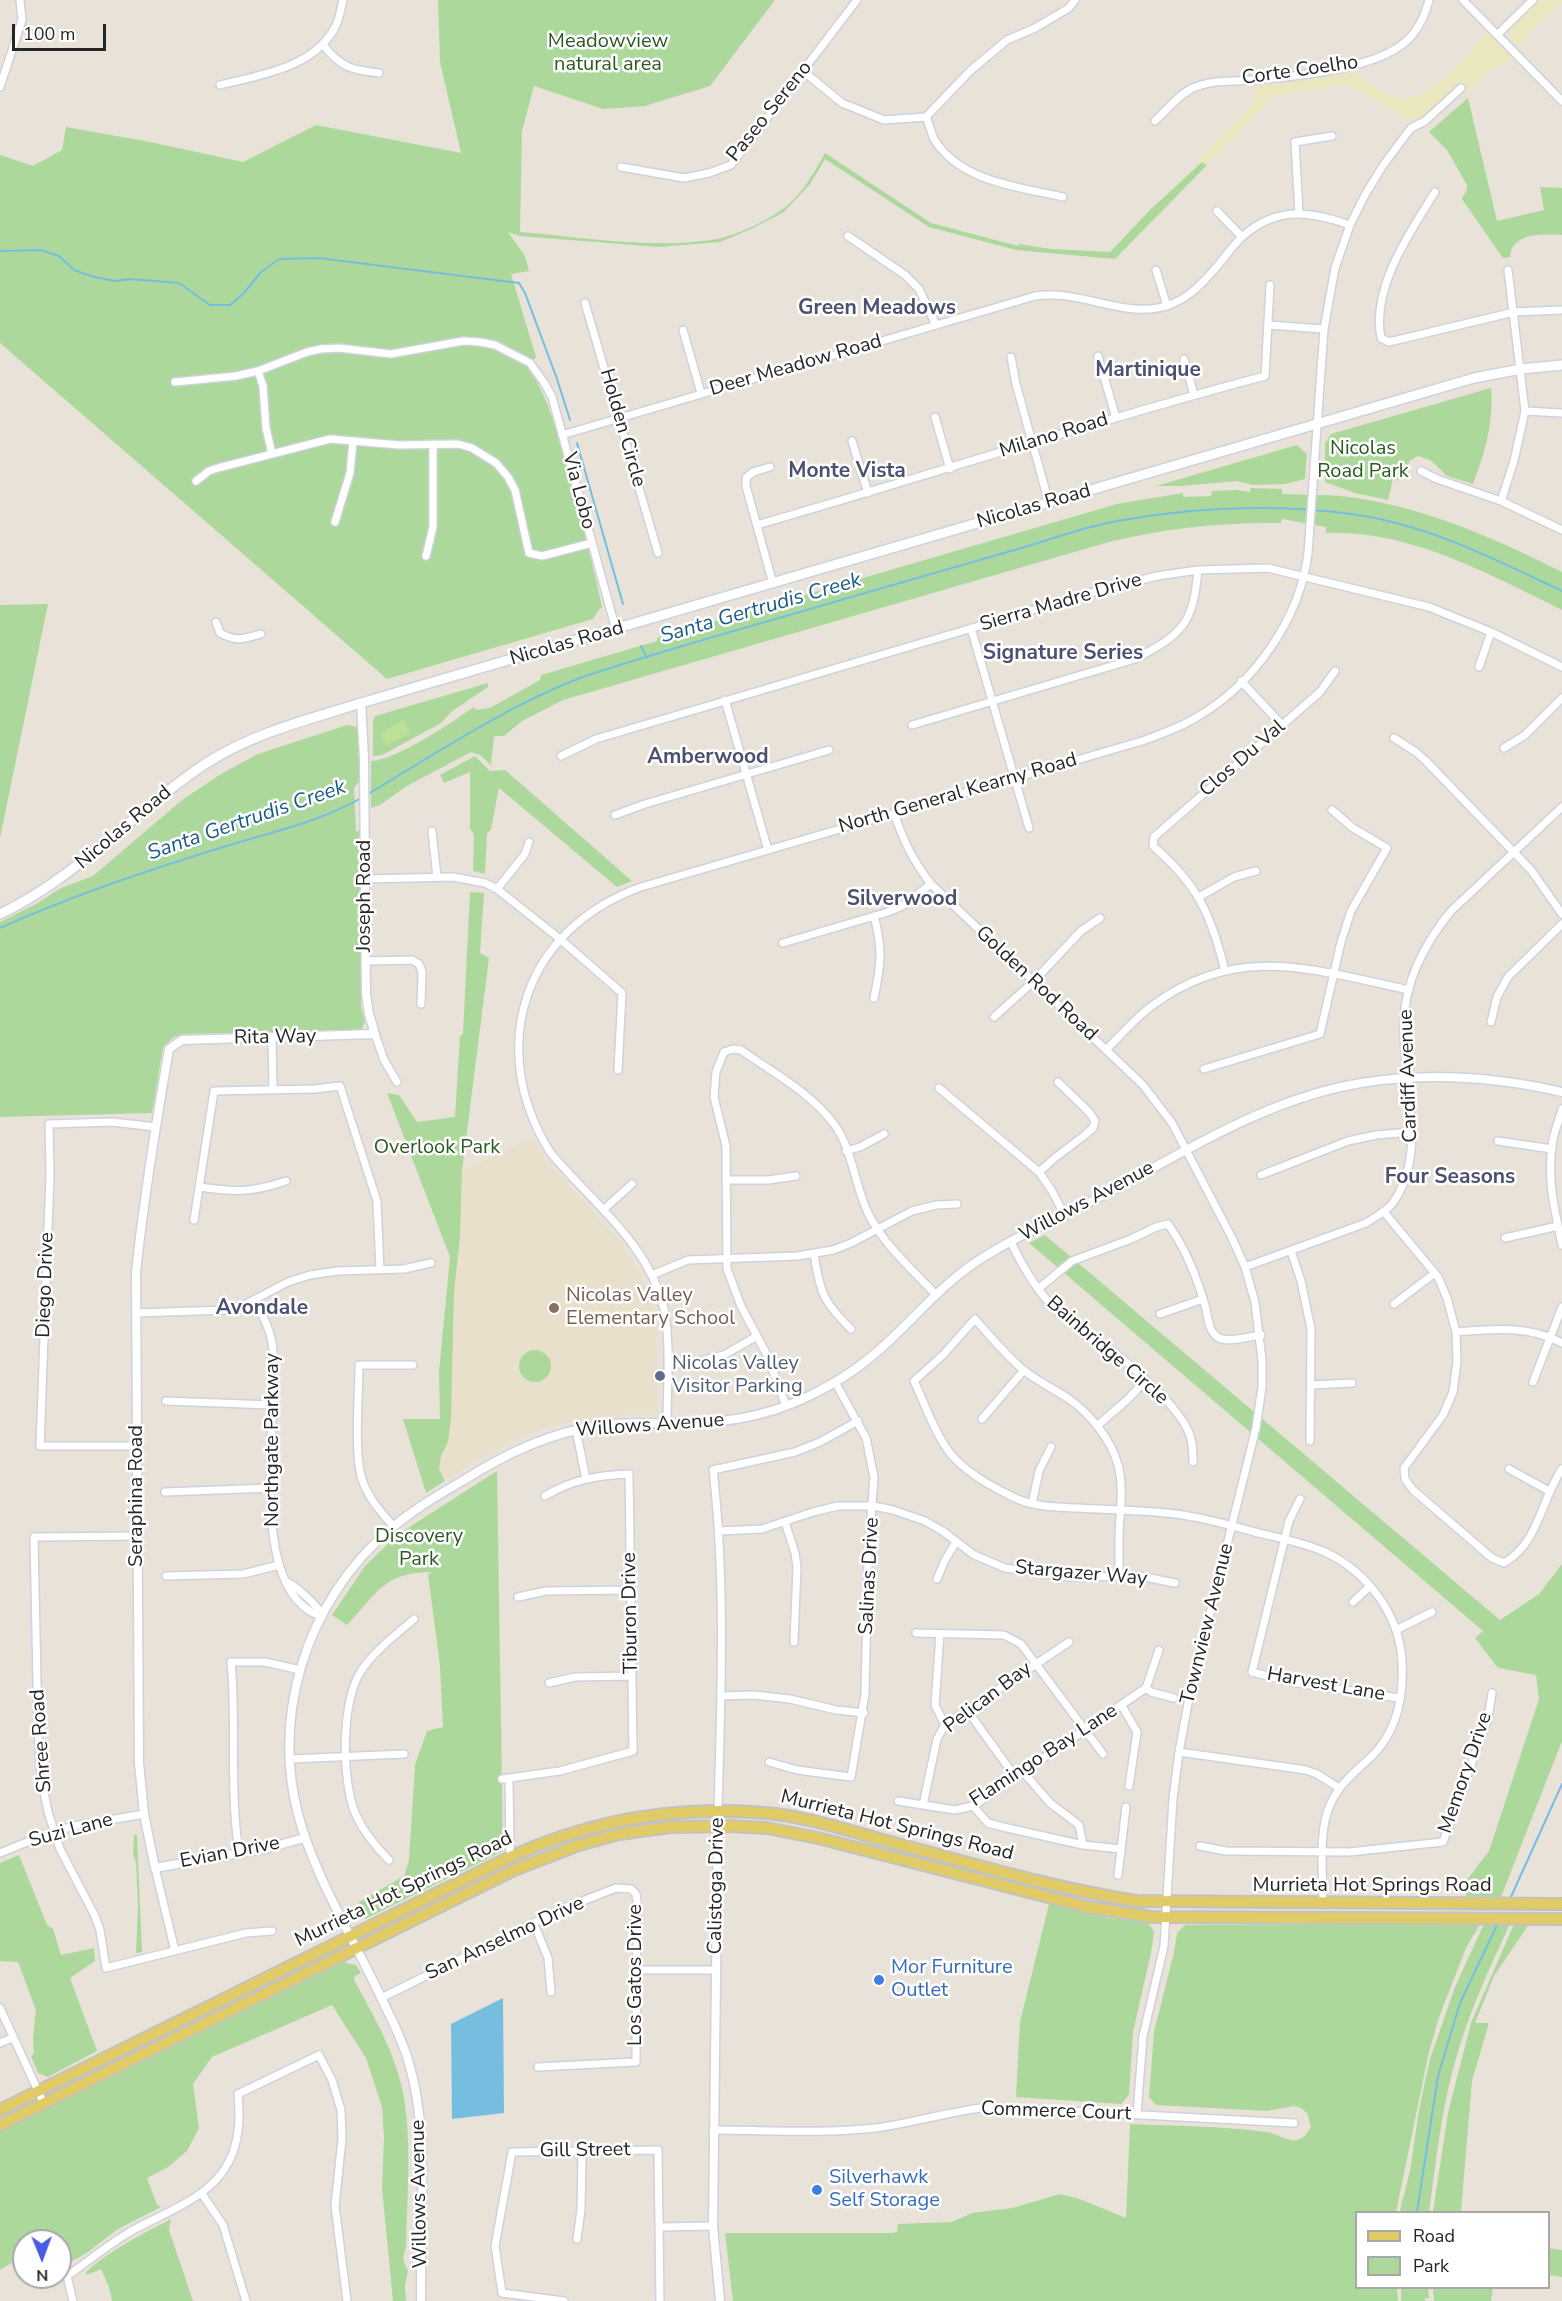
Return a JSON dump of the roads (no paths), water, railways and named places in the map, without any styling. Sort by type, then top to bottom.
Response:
[{"type":"main road","name":"Nicolas Road","points":[[0,914],[68,874],[180,781],[231,748],[258,735],[1474,378],[1521,369],[1562,365]]},
{"type":"main road","name":"Murrieta Hot Springs Road","points":[[0,2110],[510,1857],[552,1839],[602,1824],[658,1814],[718,1810],[768,1813],[802,1819],[1084,1891],[1137,1901],[1562,1904]]},
{"type":"main road","name":"Murrieta Hot Springs Road","points":[[0,2125],[514,1870],[579,1845],[640,1830],[717,1825],[792,1832],[1087,1907],[1165,1918],[1562,1919]]},
{"type":"street","points":[[1,82],[22,20],[20,0]]},
{"type":"street","points":[[220,85],[265,74],[304,60],[323,45],[337,23],[343,0]]},
{"type":"street","name":"Paseo Sereno","points":[[621,167],[684,178],[709,173],[731,165],[857,0]]},
{"type":"street","points":[[803,71],[842,103],[884,120],[926,117],[970,71],[1007,40],[1069,8],[1075,0]]},
{"type":"street","name":"Corte Coelho","points":[[1155,121],[1190,89],[1219,80],[1249,81],[1322,71],[1381,57],[1399,47],[1413,34],[1425,14],[1429,0]]},
{"type":"street","points":[[1463,0],[1562,101]]},
{"type":"street","points":[[1498,34],[1533,0]]},
{"type":"street","points":[[323,45],[337,62],[354,70],[379,73]]},
{"type":"street","name":"North General Kearny Road","points":[[667,1423],[666,1328],[660,1294],[652,1275],[633,1244],[563,1168],[540,1135],[524,1098],[518,1049],[524,1009],[531,986],[540,969],[560,939],[592,911],[615,897],[1170,730],[1197,718],[1219,702],[1241,681],[1267,652],[1284,628],[1293,610],[1304,575],[1310,532],[1324,329],[1335,268],[1350,225],[1384,164],[1411,128],[1425,121],[1461,88]]},
{"type":"street","points":[[926,117],[934,138],[958,165],[1002,183],[1063,197]]},
{"type":"street","points":[[1299,213],[1296,142],[1332,136]]},
{"type":"street","points":[[1435,192],[1410,232],[1388,277],[1378,324],[1380,338],[1389,342],[1514,312],[1562,310]]},
{"type":"street","points":[[1216,211],[1242,237]]},
{"type":"street","name":"Deer Meadow Road","points":[[562,435],[1048,294],[1078,296],[1129,309],[1143,310],[1167,306],[1186,297],[1199,287],[1242,237],[1275,216],[1299,213],[1323,215],[1350,225]]},
{"type":"street","points":[[848,236],[905,275],[919,289],[936,325]]},
{"type":"street","points":[[1156,270],[1167,306]]},
{"type":"street","points":[[1501,501],[1514,461],[1525,411],[1508,270]]},
{"type":"street","name":"Milano Road","points":[[757,525],[1265,376],[1270,285]]},
{"type":"street","name":"Holden Circle","points":[[585,303],[658,553]]},
{"type":"street","points":[[1268,325],[1324,329]]},
{"type":"street","points":[[683,330],[701,393]]},
{"type":"street","name":"Via Lobo","points":[[258,371],[321,348],[391,354],[463,341],[495,345],[526,360],[552,397],[616,630]]},
{"type":"street","points":[[1098,356],[1116,418]]},
{"type":"street","points":[[1011,357],[1048,503]]},
{"type":"street","points":[[1184,359],[1194,395]]},
{"type":"street","points":[[175,382],[236,376],[258,371],[263,386],[266,428],[272,454]]},
{"type":"street","points":[[1525,411],[1562,413]]},
{"type":"street","points":[[936,417],[950,469]]},
{"type":"street","points":[[196,481],[209,471],[330,439],[353,442],[458,444],[472,448],[496,463],[508,477],[515,490],[529,553],[542,556],[592,543]]},
{"type":"street","points":[[852,441],[868,493]]},
{"type":"street","points":[[335,522],[350,473],[353,442]]},
{"type":"street","points":[[426,556],[434,526],[434,444]]},
{"type":"street","points":[[770,467],[753,472],[746,478],[746,486],[773,584]]},
{"type":"street","points":[[1421,471],[1437,479],[1501,501],[1562,530]]},
{"type":"street","name":"Sierra Madre Drive","points":[[561,756],[596,738],[971,628],[1129,583],[1198,570],[1268,568],[1410,601],[1491,632],[1562,667]]},
{"type":"street","points":[[912,725],[1135,659],[1155,649],[1175,634],[1187,620],[1195,601],[1198,570]]},
{"type":"street","points":[[216,622],[220,633],[232,639],[246,639],[261,634]]},
{"type":"street","points":[[971,628],[1029,828]]},
{"type":"street","points":[[1479,667],[1491,632]]},
{"type":"street","name":"Clos Du Val","points":[[1199,897],[1182,873],[1153,846],[1154,837],[1320,692],[1335,671]]},
{"type":"street","points":[[1241,681],[1282,725]]},
{"type":"street","points":[[1504,748],[1525,735],[1562,698]]},
{"type":"street","points":[[725,700],[768,850]]},
{"type":"street","name":"Joseph Road","points":[[361,703],[365,824],[366,1005],[384,1060],[397,1082]]},
{"type":"street","points":[[1394,738],[1421,756],[1514,852],[1531,870],[1562,914]]},
{"type":"street","points":[[615,815],[645,804],[829,750]]},
{"type":"street","name":"Cardiff Avenue","points":[[1245,1267],[1366,1223],[1392,1204],[1408,1173],[1412,1149],[1404,1027],[1409,990],[1419,960],[1439,926],[1451,911],[1562,807]]},
{"type":"street","points":[[1204,1070],[1320,1034],[1351,911],[1386,848],[1353,828],[1332,810]]},
{"type":"street","name":"Golden Rod Road","points":[[894,813],[912,859],[931,884],[1154,1097],[1186,1150]]},
{"type":"street","points":[[432,831],[436,850],[437,878]]},
{"type":"street","points":[[497,889],[525,854],[529,842]]},
{"type":"street","points":[[1225,970],[1213,928],[1199,897],[1234,877],[1256,871]]},
{"type":"street","points":[[364,879],[469,879],[497,889],[560,939],[622,993],[618,1070]]},
{"type":"street","points":[[783,943],[902,906],[931,884]]},
{"type":"street","points":[[874,916],[881,949],[880,969],[874,998]]},
{"type":"street","points":[[994,1017],[1034,981],[1081,931],[1100,918]]},
{"type":"street","points":[[1491,1022],[1497,997],[1508,977],[1562,924]]},
{"type":"street","points":[[365,961],[412,960],[419,964],[422,972],[421,1004]]},
{"type":"street","points":[[1106,1050],[1152,1005],[1189,984],[1225,970],[1286,965],[1409,990]]},
{"type":"street","name":"Rita Way","points":[[175,1043],[375,1034]]},
{"type":"street","points":[[272,1038],[273,1090]]},
{"type":"street","name":"Seraphina Road","points":[[175,1043],[169,1049],[141,1224],[136,1272],[139,1763],[144,1814],[175,1951]]},
{"type":"street","points":[[786,1406],[767,1355],[734,1289],[727,1269],[726,1146],[716,1109],[714,1083],[724,1052],[732,1048],[741,1050],[800,1090],[835,1124],[860,1193],[878,1228],[935,1294]]},
{"type":"street","name":"Willows Avenue","points":[[421,2301],[422,2140],[419,2107],[410,2064],[357,1948],[314,1865],[304,1838],[293,1791],[290,1759],[292,1712],[300,1670],[322,1615],[341,1582],[353,1567],[393,1526],[489,1464],[523,1447],[576,1430],[609,1425],[726,1420],[786,1406],[835,1382],[874,1354],[935,1294],[977,1262],[1186,1150],[1236,1125],[1292,1102],[1357,1084],[1407,1078],[1481,1078],[1562,1092]]},
{"type":"street","points":[[1039,1172],[1093,1128],[1095,1121],[1089,1112],[1058,1082]]},
{"type":"street","points":[[194,1220],[214,1091],[340,1086],[377,1201],[380,1269]]},
{"type":"street","points":[[939,1088],[1039,1172],[1065,1216]]},
{"type":"street","points":[[1562,1109],[1552,1149],[1551,1193],[1562,1245]]},
{"type":"street","name":"Diego Drive","points":[[137,1446],[40,1446],[50,1175],[49,1124],[112,1122],[156,1127]]},
{"type":"street","points":[[1261,1175],[1348,1141],[1376,1135],[1411,1132]]},
{"type":"street","points":[[846,1151],[860,1147],[884,1134]]},
{"type":"street","points":[[1498,1141],[1552,1149]]},
{"type":"street","name":"Townview Avenue","points":[[1137,2114],[1143,2036],[1164,1946],[1173,1799],[1179,1752],[1189,1698],[1260,1411],[1261,1335],[1255,1302],[1245,1267],[1233,1238],[1186,1150]]},
{"type":"street","points":[[726,1180],[768,1180],[796,1176]]},
{"type":"street","points":[[198,1187],[248,1191],[286,1180]]},
{"type":"street","points":[[603,1210],[632,1184]]},
{"type":"street","points":[[652,1275],[688,1260],[814,1254],[851,1243],[912,1211],[936,1204],[957,1204]]},
{"type":"street","points":[[1384,1212],[1435,1273],[1447,1298],[1456,1332],[1453,1392],[1443,1415],[1404,1468],[1405,1479],[1413,1490],[1492,1558],[1504,1563],[1514,1557],[1537,1525],[1550,1491],[1562,1469]]},
{"type":"street","points":[[1038,1289],[1072,1261],[1168,1224],[1189,1263],[1203,1299],[1211,1330],[1218,1338],[1232,1339],[1261,1335]]},
{"type":"street","points":[[1505,1238],[1558,1226]]},
{"type":"street","name":"Bainbridge Circle","points":[[1011,1242],[1022,1266],[1038,1289],[1072,1324],[1113,1352],[1175,1409],[1191,1439],[1193,1462]]},
{"type":"street","points":[[1291,1251],[1301,1281],[1311,1329],[1310,1441]]},
{"type":"street","points":[[814,1254],[819,1284],[825,1300],[851,1329]]},
{"type":"street","points":[[136,1313],[218,1311],[237,1308],[288,1282],[310,1275],[336,1271],[404,1269],[431,1263]]},
{"type":"street","points":[[1394,1304],[1435,1273]]},
{"type":"street","points":[[1160,1314],[1203,1299]]},
{"type":"street","name":"Northgate Parkway","points":[[255,1300],[272,1340],[274,1364],[271,1488],[275,1547],[288,1591],[316,1615],[322,1615]]},
{"type":"street","points":[[1533,1382],[1562,1307]]},
{"type":"street","points":[[1119,1575],[1121,1511],[1118,1465],[1106,1439],[1070,1400],[1024,1370],[975,1319],[943,1355],[914,1381],[946,1448],[956,1460],[997,1489],[1032,1504],[1121,1511],[1175,1514],[1232,1526],[1323,1551],[1356,1571],[1381,1599],[1396,1630],[1402,1661],[1400,1698],[1395,1721],[1382,1744],[1339,1788],[1329,1806],[1324,1823],[1323,1904]]},
{"type":"street","points":[[1456,1332],[1506,1329],[1550,1336],[1562,1343]]},
{"type":"street","points":[[696,1362],[724,1355],[757,1336]]},
{"type":"street","points":[[393,1526],[371,1498],[362,1477],[359,1454],[359,1365],[413,1365]]},
{"type":"street","points":[[982,1419],[1024,1370]]},
{"type":"street","points":[[1096,1426],[1128,1400],[1145,1381]]},
{"type":"street","name":"Salinas Drive","points":[[769,1762],[797,1770],[850,1777],[864,1713],[873,1467],[869,1447],[858,1421],[835,1382]]},
{"type":"street","points":[[1311,1385],[1352,1383]]},
{"type":"street","points":[[166,1401],[272,1405]]},
{"type":"street","name":"Calistoga Drive","points":[[720,2301],[714,2263],[713,2130],[717,1825],[722,1696],[718,1531],[713,1470],[795,1452],[820,1442],[858,1421]]},
{"type":"street","points":[[545,1496],[560,1487],[586,1479],[576,1430]]},
{"type":"street","points":[[1032,1504],[1039,1471],[1051,1447]]},
{"type":"street","points":[[1509,1469],[1550,1491]]},
{"type":"street","name":"Tiburon Drive","points":[[510,1857],[506,1779],[560,1771],[633,1751],[629,1474],[586,1479]]},
{"type":"street","points":[[165,1492],[271,1488]]},
{"type":"street","points":[[1284,1540],[1289,1521],[1300,1499]]},
{"type":"street","name":"Stargazer Way","points":[[718,1531],[748,1531],[825,1509],[873,1506],[925,1521],[974,1555],[1005,1568],[1069,1577],[1140,1576],[1175,1583]]},
{"type":"street","points":[[785,1522],[797,1567],[795,1642]]},
{"type":"street","name":"Shree Road","points":[[137,1536],[34,1537],[38,1745],[41,1777],[54,1831],[60,1849],[95,1916],[100,1930],[106,1968],[175,1951]]},
{"type":"street","name":"Harvest Lane","points":[[1284,1540],[1252,1672],[1291,1682],[1400,1698]]},
{"type":"street","points":[[937,1579],[956,1542]]},
{"type":"street","points":[[166,1576],[243,1574],[279,1565]]},
{"type":"street","points":[[1353,1602],[1370,1586]]},
{"type":"street","points":[[519,1597],[546,1591],[631,1590]]},
{"type":"street","points":[[1396,1630],[1432,1612]]},
{"type":"street","points":[[389,1860],[373,1844],[356,1814],[349,1793],[347,1709],[355,1684],[369,1660],[414,1619]]},
{"type":"street","points":[[916,1633],[1004,1635],[1021,1644],[1102,1755]]},
{"type":"street","points":[[940,1634],[935,1705],[945,1725]]},
{"type":"street","name":"Pelican Bay","points":[[923,1805],[936,1739],[945,1725],[1069,1642]]},
{"type":"street","points":[[1159,1650],[1146,1688],[1151,1692],[1174,1698]]},
{"type":"street","points":[[239,1852],[233,1808],[235,1742],[231,1662],[265,1662],[300,1670]]},
{"type":"street","points":[[549,1683],[575,1677],[632,1676]]},
{"type":"street","name":"Flamingo Bay Lane","points":[[898,1802],[955,1810],[973,1806],[1146,1688]]},
{"type":"street","name":"Memory Drive","points":[[1324,1851],[1371,1851],[1443,1842],[1488,1718],[1492,1693]]},
{"type":"street","points":[[722,1696],[781,1698],[836,1710],[864,1713]]},
{"type":"street","points":[[1122,1706],[1137,1732],[1129,1786]]},
{"type":"street","points":[[968,1710],[1016,1778]]},
{"type":"street","points":[[1179,1752],[1306,1770],[1317,1773],[1339,1788]]},
{"type":"street","points":[[290,1759],[404,1754]]},
{"type":"street","points":[[1024,1773],[1050,1803],[1079,1825],[1083,1845]]},
{"type":"street","points":[[973,1806],[988,1822],[1083,1845],[1121,1849]]},
{"type":"street","points":[[1118,1875],[1126,1807]]},
{"type":"street","name":"Suzi Lane","points":[[0,1853],[54,1831],[144,1814]]},
{"type":"street","name":"Evian Drive","points":[[155,1868],[304,1838]]},
{"type":"street","points":[[1200,1846],[1226,1851],[1324,1851]]},
{"type":"street","name":"San Anselmo Drive","points":[[381,1998],[562,1910],[616,1888],[631,1889]]},
{"type":"street","name":"Los Gatos Drive","points":[[538,2067],[636,2062],[637,1901],[636,1894],[631,1889]]},
{"type":"street","points":[[534,1924],[548,1958],[551,1992]]},
{"type":"street","points":[[175,1951],[246,1933],[272,1931]]},
{"type":"street","points":[[636,1970],[716,1970]]},
{"type":"street","points":[[0,2008],[44,2104]]},
{"type":"street","points":[[0,2043],[12,2038]]},
{"type":"street","points":[[73,2301],[67,2276],[132,2230],[202,2194],[220,2176],[230,2161],[238,2131],[238,2094],[319,2055],[332,2080],[341,2110],[342,2139],[335,2206],[347,2301]]},
{"type":"street","name":"Commerce Court","points":[[713,2130],[859,2129],[989,2107],[1294,2123]]},
{"type":"street","name":"Gill Street","points":[[564,2301],[502,2293],[496,2260],[496,2239],[512,2152],[658,2150],[660,2227]]},
{"type":"street","points":[[577,2239],[581,2210],[582,2151]]},
{"type":"street","points":[[202,2194],[223,2225],[246,2301]]},
{"type":"street","points":[[657,2301],[660,2227],[713,2226]]},
{"type":"water","points":[[503,1998],[504,2113],[452,2119],[451,2024]]},
{"type":"waterway","points":[[0,251],[41,250],[59,256],[74,270],[115,281],[130,279],[179,283],[210,305],[230,305],[243,294],[261,272],[279,259],[318,258],[519,283],[525,293],[570,420]]},
{"type":"waterway","points":[[577,443],[623,604]]},
{"type":"waterway","name":"Santa Gertrudis Creek","points":[[368,794],[498,717],[580,678],[681,646],[1079,530],[1146,516],[1234,508],[1263,508],[1322,511],[1379,519],[1459,544],[1562,591]]},
{"type":"waterway","points":[[641,646],[647,658]]},
{"type":"waterway","name":"Santa Gertrudis Creek","points":[[0,928],[115,882],[316,819],[363,797]]},
{"type":"waterway","points":[[1510,1899],[1562,1784]]},
{"type":"waterway","points":[[1417,2211],[1438,2076],[1460,2003],[1498,1923]]},
{"type":"place","name":"Nicolas Valley Elementary School","points":[[554,1308]]},
{"type":"place","name":"Nicolas Valley Visitor Parking","points":[[660,1376]]},
{"type":"place","name":"Mor Furniture Outlet","points":[[879,1980]]},
{"type":"place","name":"Silverhawk Self Storage","points":[[817,2190]]},
{"type":"district","name":"Green Meadows","points":[[877,309]]},
{"type":"district","name":"Martinique","points":[[1148,371]]},
{"type":"district","name":"Monte Vista","points":[[847,472]]},
{"type":"district","name":"Signature Series","points":[[1063,654]]},
{"type":"district","name":"Amberwood","points":[[708,758]]},
{"type":"district","name":"Silverwood","points":[[902,900]]},
{"type":"district","name":"Four Seasons","points":[[1450,1178]]},
{"type":"district","name":"Avondale","points":[[262,1309]]},
{"type":"park label","name":"Meadowview natural area","points":[[608,54]]},
{"type":"park label","name":"Nicolas Road Park","points":[[1363,460]]},
{"type":"park label","name":"Overlook Park","points":[[437,1148]]},
{"type":"park label","name":"Discovery Park","points":[[419,1548]]}]
